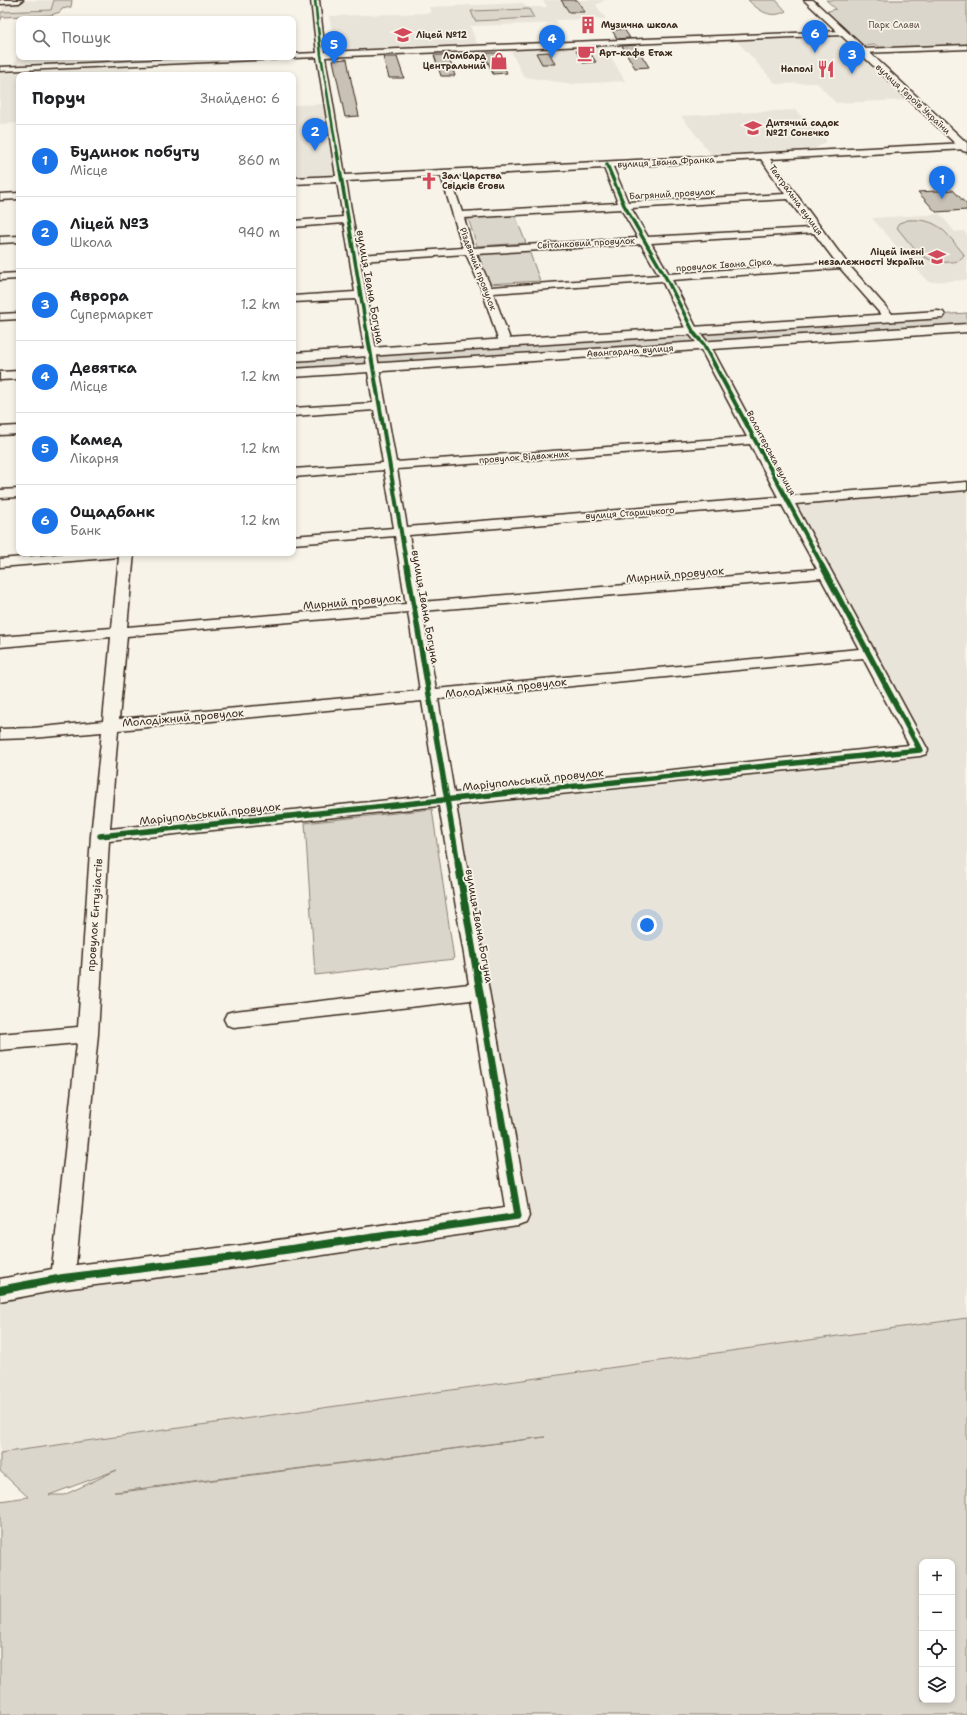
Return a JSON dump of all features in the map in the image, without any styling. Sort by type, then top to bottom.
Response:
[{"type":"street","points":[[0,1],[19,0]]},
{"type":"street","name":"вулиця Івана Богуна","points":[[63,1278],[243,1256],[518,1216],[348,220],[321,55],[315,0]]},
{"type":"street","name":"вулиця Героїв України","points":[[808,0],[966,147]]},
{"type":"street","points":[[296,56],[842,33]]},
{"type":"street","points":[[862,51],[967,47]]},
{"type":"street","points":[[0,69],[208,60]]},
{"type":"street","name":"вулиця Івана Франка","points":[[296,181],[966,147]]},
{"type":"street","name":"Театральна вулиця","points":[[764,157],[791,196],[843,265],[889,318]]},
{"type":"street","name":"Волонтерська вулиця","points":[[607,165],[624,205],[666,278],[692,330],[704,346],[920,750]]},
{"type":"street","name":"Різдвяний провулок","points":[[445,173],[469,250],[487,290],[505,342]]},
{"type":"street","points":[[0,196],[16,196]]},
{"type":"street","name":"Багряний провулок","points":[[458,215],[791,196]]},
{"type":"street","points":[[296,224],[348,220]]},
{"type":"street","name":"Світанковий провулок","points":[[355,258],[643,239],[818,230]]},
{"type":"street","points":[[0,240],[16,239]]},
{"type":"street","name":"провулок Івана Сірка","points":[[487,290],[843,265]]},
{"type":"street","points":[[0,277],[16,276]]},
{"type":"street","points":[[296,299],[361,295]]},
{"type":"street","name":"Авангардна вулиця","points":[[296,357],[951,314]]},
{"type":"street","points":[[0,318],[16,316]]},
{"type":"street","name":"Авангардна вулиця","points":[[296,373],[374,369],[967,328]]},
{"type":"street","points":[[0,376],[16,375]]},
{"type":"street","points":[[296,412],[380,406]]},
{"type":"street","points":[[0,431],[16,430]]},
{"type":"street","name":"провулок Відважних","points":[[296,473],[754,440]]},
{"type":"street","name":"вулиця Старицького","points":[[296,540],[967,486]]},
{"type":"street","points":[[0,494],[16,493]]},
{"type":"street","points":[[0,563],[85,556]]},
{"type":"street","name":"провулок Ентузіастів","points":[[63,1278],[88,1034],[100,836],[127,556]]},
{"type":"street","name":"Мирний провулок","points":[[0,642],[414,606],[825,573]]},
{"type":"street","name":"Молодіжний провулок","points":[[0,734],[32,733],[110,724],[868,653]]},
{"type":"street","name":"Маріупольський провулок","points":[[100,836],[920,750]]},
{"type":"street","points":[[234,1019],[480,991]]},
{"type":"street","points":[[0,1042],[88,1034]]},
{"type":"street","points":[[0,1290],[63,1278]]},
{"type":"shaded area","points":[[53,0],[51,10],[1,12],[6,1]]},
{"type":"shaded area","name":"Ліцей №12","points":[[543,0],[605,0],[596,5],[606,19],[556,20],[558,23],[470,26],[477,44],[336,50],[329,16],[431,13],[429,7],[523,3],[526,7],[547,7]]},
{"type":"shaded area","points":[[839,36],[906,100],[836,103],[817,83],[776,84],[736,40]]},
{"type":"shaded area","points":[[603,43],[625,81],[571,84],[524,77],[509,47]]},
{"type":"shaded area","points":[[16,58],[16,60],[88,60],[14,64]]},
{"type":"shaded area","points":[[130,67],[129,72],[22,72]]},
{"type":"shaded area","points":[[16,72],[16,123],[0,124],[0,73]]},
{"type":"shaded area","points":[[328,104],[342,179],[296,181],[296,105]]},
{"type":"shaded area","name":"Дитячий садок №21 Сонечко","points":[[795,110],[827,141],[815,149],[711,154],[681,116]]},
{"type":"shaded area","name":"Ліцей імені незалежності України","points":[[940,214],[955,232],[964,231],[967,235],[967,280],[928,282],[872,218]]},
{"type":"shaded area","points":[[967,486],[967,1318],[0,1453],[0,1290],[518,1216],[447,800],[919,750],[787,501]]},
{"type":"green space","points":[[54,0],[72,0],[71,7],[62,9],[60,12],[51,15],[2,17],[0,21],[1,12],[51,10]]},
{"type":"green space","points":[[748,0],[776,0],[786,11],[780,14],[765,13]]},
{"type":"green space","name":"Парк Слави","points":[[826,0],[967,0],[967,47],[884,51],[876,45],[856,46],[821,13],[836,9]]},
{"type":"green space","points":[[529,9],[534,18],[475,21],[471,11]]},
{"type":"green space","points":[[514,213],[526,243],[477,246],[467,215]]},
{"type":"green space","points":[[908,220],[927,221],[940,228],[963,253],[963,258],[953,262],[941,262],[933,261],[920,254],[914,249],[898,229],[897,226],[899,223]]},
{"type":"green space","points":[[528,248],[540,281],[488,284],[477,250]]},
{"type":"green space","points":[[967,313],[967,328],[296,373],[296,357]]},
{"type":"green space","points":[[432,809],[454,959],[315,975],[305,823]]},
{"type":"green space","points":[[967,1318],[967,1715],[0,1715],[0,1501],[28,1497],[0,1471],[0,1453]],"holes":[[[545,1437],[122,1492],[114,1492]],[[117,1470],[64,1495],[49,1495]]]},
{"type":"building","points":[[561,0],[577,0],[585,12],[569,12]]},
{"type":"building","points":[[624,29],[630,38],[617,39],[612,30]]},
{"type":"building","points":[[635,45],[649,67],[635,68],[622,46]]},
{"type":"building","points":[[576,51],[589,51],[596,62],[583,63]]},
{"type":"building","points":[[549,52],[555,64],[542,64],[536,53]]},
{"type":"building","points":[[484,53],[498,53],[507,73],[493,74]]},
{"type":"building","points":[[434,55],[448,55],[455,76],[441,76]]},
{"type":"building","points":[[383,57],[397,57],[404,78],[389,78]]},
{"type":"building","points":[[347,59],[359,116],[345,117],[333,60]]},
{"type":"building","points":[[953,190],[967,205],[967,210],[936,212],[918,192]]},
{"type":"cycle path","points":[[0,1290],[63,1278],[243,1256],[518,1216],[348,220],[321,55],[315,0]]},
{"type":"cycle path","points":[[100,836],[920,750],[704,345],[692,330],[666,278],[624,205],[607,165]]},
{"type":"place","name":"Музична школа","points":[[588,25]]},
{"type":"place","name":"Ліцей №12","points":[[403,35]]},
{"type":"place","name":"Арт-кафе Етаж","points":[[586,53]]},
{"type":"place","name":"Ощадбанк","points":[[815,53]]},
{"type":"place","name":"Девятка","points":[[552,58]]},
{"type":"place","name":"Ломбард Центральний","points":[[499,61]]},
{"type":"place","name":"Камед","points":[[334,64]]},
{"type":"place","name":"Наполі","points":[[826,69]]},
{"type":"place","name":"Аврора","points":[[852,74]]},
{"type":"place","name":"Дитячий садок №21 Сонечко","points":[[753,128]]},
{"type":"place","name":"Ліцей №3","points":[[315,151]]},
{"type":"place","name":"Зал Царства Свідків Єгови","points":[[429,181]]},
{"type":"place","name":"Будинок побуту","points":[[942,199]]},
{"type":"place","name":"Ліцей імені незалежності України","points":[[937,257]]}]
